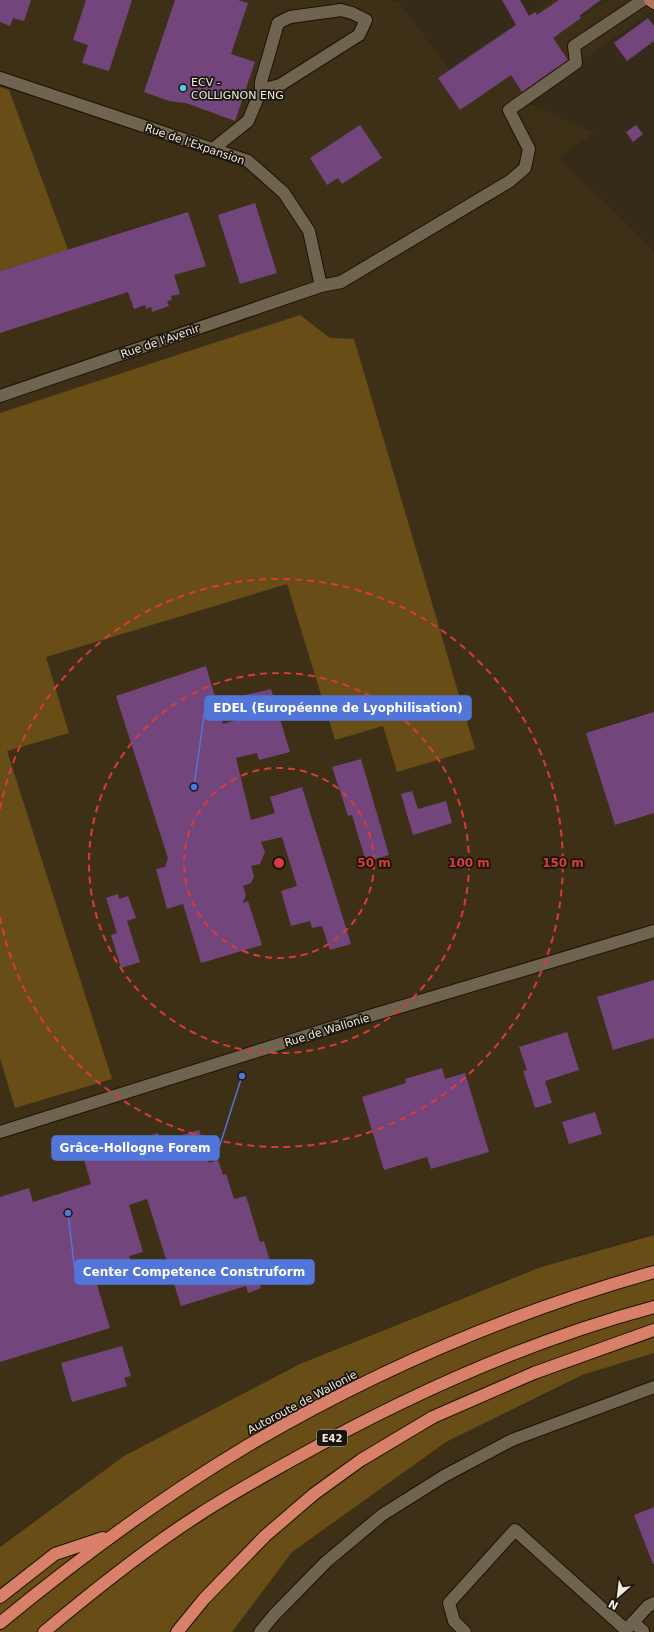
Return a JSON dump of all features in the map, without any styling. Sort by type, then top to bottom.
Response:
[{"type":"highway","name":"Autoroute de Wallonie","points":[[0,1624],[52,1581],[114,1534],[179,1489],[247,1446],[322,1405],[395,1368],[465,1338],[539,1309],[612,1284],[654,1272]]},
{"type":"highway","name":"E42","points":[[44,1632],[133,1561],[197,1516],[338,1434],[401,1402],[478,1367],[623,1315],[654,1307]]},
{"type":"highway","points":[[177,1632],[204,1599],[265,1536],[314,1494],[361,1460],[433,1417],[534,1373],[654,1330]]},
{"type":"highway","points":[[0,1597],[55,1554],[114,1534]]},
{"type":"main road","points":[[650,0],[654,3]]},
{"type":"street","name":"Rue de l'Avenir","points":[[0,396],[321,286],[341,282],[510,181],[525,168],[529,149],[509,110],[576,63],[574,46],[643,0]]},
{"type":"street","points":[[213,149],[248,121],[261,90],[260,82],[278,23],[290,17],[341,10],[352,13],[366,20],[359,35],[280,85],[261,90]]},
{"type":"street","name":"Rue de l'Expansion","points":[[0,78],[248,161],[284,193],[309,231],[321,286]]},
{"type":"street","name":"Rue de Wallonie","points":[[0,1132],[353,1021],[654,931]]},
{"type":"street","points":[[260,1632],[274,1615],[326,1562],[382,1515],[444,1476],[512,1440],[654,1387]]},
{"type":"street","points":[[465,1632],[454,1621],[449,1603],[515,1530],[626,1630],[648,1606],[654,1603]]},
{"type":"street","points":[[633,1622],[644,1631]]},
{"type":"shaded area","points":[[0,0],[388,0],[399,2],[449,69],[552,0],[569,0],[582,17],[608,0],[639,0],[654,10],[591,54],[528,103],[594,133],[558,157],[654,251],[654,1233],[541,1266],[300,1364],[124,1456],[0,1545]]},
{"type":"shaded area","points":[[0,87],[9,90],[68,250],[0,271]]},
{"type":"shaded area","points":[[300,315],[330,338],[354,339],[475,749],[397,772],[383,726],[335,740],[287,584],[46,657],[69,733],[7,751],[112,1079],[15,1108],[0,1058],[0,413]]},
{"type":"shaded area","points":[[654,1235],[654,1353],[582,1375],[446,1442],[292,1552],[232,1632],[0,1632],[0,1547],[124,1456],[300,1364],[541,1267]]},
{"type":"shaded area","points":[[654,1353],[654,1632],[232,1632],[292,1552],[446,1442],[582,1375]]},
{"type":"building","points":[[0,0],[31,0],[24,21],[13,18],[10,26],[0,22]]},
{"type":"building","points":[[86,0],[132,0],[109,71],[82,63],[88,45],[73,40]]},
{"type":"building","points":[[175,0],[238,0],[248,3],[231,54],[255,62],[235,121],[186,103],[169,101],[144,92]]},
{"type":"building","points":[[502,0],[520,0],[529,16],[535,12],[537,15],[559,0],[601,0],[579,16],[581,18],[553,38],[568,60],[522,92],[511,75],[460,110],[438,78],[516,25]]},
{"type":"building","points":[[648,18],[654,26],[654,41],[627,61],[614,43]]},
{"type":"building","points":[[360,125],[382,158],[342,184],[338,178],[327,185],[310,158]]},
{"type":"building","points":[[636,125],[643,134],[633,142],[626,132]]},
{"type":"building","points":[[255,203],[277,273],[240,284],[218,215]]},
{"type":"building","points":[[188,212],[206,266],[174,275],[180,294],[171,296],[172,300],[167,301],[169,306],[152,312],[151,307],[146,309],[145,305],[134,309],[128,292],[0,333],[0,271]]},
{"type":"building","points":[[206,666],[223,724],[247,717],[241,696],[271,689],[290,752],[259,760],[257,753],[236,758],[251,820],[275,813],[270,797],[302,787],[351,944],[330,950],[322,926],[312,928],[310,921],[291,926],[281,891],[297,886],[282,837],[261,842],[265,852],[260,864],[251,866],[254,876],[251,883],[243,886],[246,895],[243,903],[248,901],[262,945],[201,963],[183,904],[167,909],[156,869],[165,867],[168,858],[116,696]]},
{"type":"building","points":[[654,712],[654,813],[615,825],[586,733]]},
{"type":"building","points":[[361,759],[389,855],[366,862],[352,815],[348,816],[332,767]]},
{"type":"building","points":[[412,791],[418,809],[446,801],[452,823],[413,835],[401,794]]},
{"type":"building","points":[[118,894],[119,899],[128,896],[136,918],[127,921],[140,962],[121,968],[111,935],[117,933],[106,898]]},
{"type":"building","points":[[654,980],[654,1038],[613,1050],[597,997]]},
{"type":"building","points":[[567,1032],[579,1070],[545,1081],[552,1103],[535,1108],[523,1071],[527,1070],[519,1047]]},
{"type":"building","points":[[442,1068],[445,1079],[465,1073],[489,1152],[431,1169],[427,1157],[384,1170],[362,1097],[406,1083],[405,1079]]},
{"type":"building","points":[[595,1112],[602,1134],[569,1144],[562,1122]]},
{"type":"building","points":[[199,1130],[209,1163],[218,1160],[223,1175],[226,1174],[234,1199],[246,1196],[260,1242],[264,1241],[272,1267],[257,1272],[261,1288],[248,1293],[246,1286],[181,1306],[147,1199],[129,1205],[143,1252],[129,1256],[132,1264],[120,1268],[117,1260],[92,1268],[110,1328],[0,1362],[0,1197],[29,1188],[33,1202],[91,1184],[83,1156],[158,1133],[161,1142]]},
{"type":"building","points":[[122,1346],[131,1376],[124,1378],[127,1386],[72,1402],[61,1363]]},
{"type":"building","points":[[654,1507],[654,1564],[653,1564],[634,1515]]},
{"type":"place","name":"ECV - COLLIGNON ENG","points":[[183,88]]},
{"type":"place","name":"EDEL (Européenne de Lyophilisation)","points":[[194,787]]},
{"type":"place","name":"Grâce-Hollogne Forem","points":[[242,1076]]},
{"type":"place","name":"Center Competence Construform","points":[[68,1213]]}]
